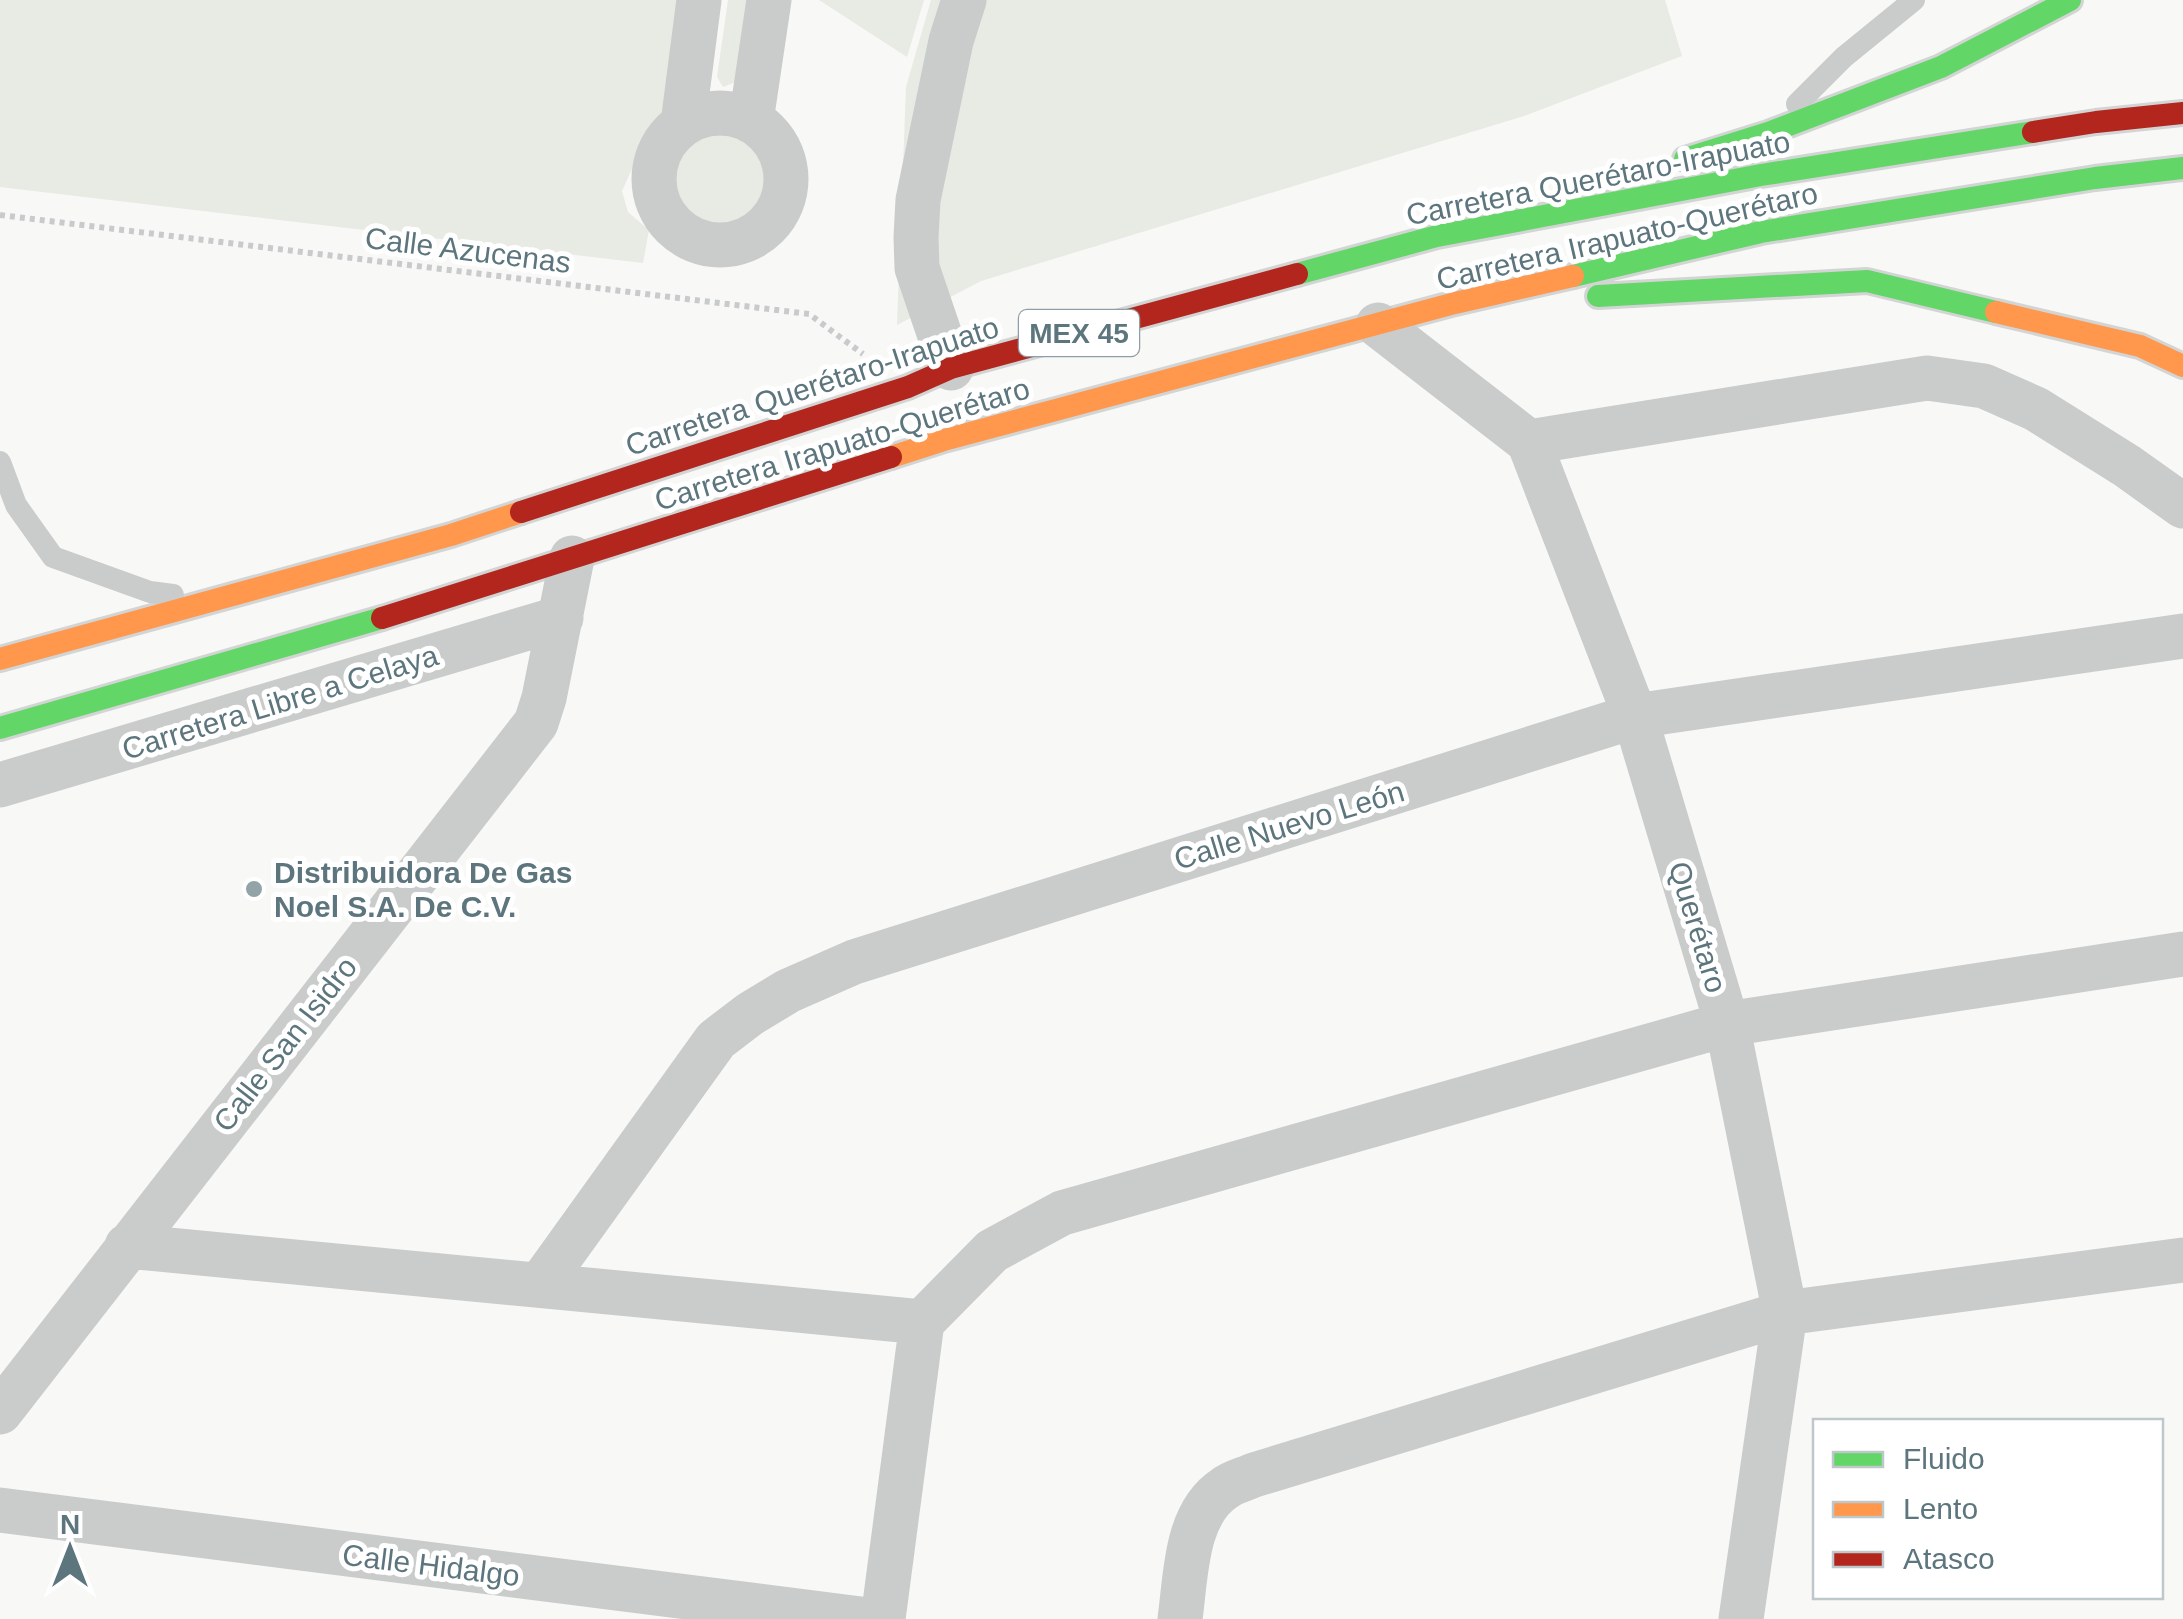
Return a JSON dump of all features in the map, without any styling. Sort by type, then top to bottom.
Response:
[{"type":"highway","points":[[1658,168],[1768,133],[1941,67],[2070,0]]},
{"type":"highway","name":"Carretera Querétaro-Irapuato","points":[[0,659],[451,536],[908,387],[951,368],[1436,236],[1761,175],[2183,112]]},
{"type":"highway","name":"Carretera Irapuato-Querétaro","points":[[0,728],[422,606],[944,440],[1456,304],[1761,232],[2096,178],[2183,168]]},
{"type":"highway","points":[[1436,236],[1621,179]]},
{"type":"highway","points":[[1456,304],[1867,282],[2140,346],[2183,366]]},
{"type":"street","points":[[683,124],[698,0]]},
{"type":"street","points":[[751,120],[769,0]]},
{"type":"street","points":[[951,368],[917,268],[916,237],[918,200],[951,41],[964,0]]},
{"type":"street","points":[[728,113],[751,120],[768,132],[780,149],[786,168],[786,189],[780,208],[753,238],[713,246],[676,230],[662,214],[654,195],[652,174],[668,137],[683,124],[705,114],[728,113]]},
{"type":"street","points":[[1378,325],[1529,442],[1927,378],[1984,386],[2036,409],[2183,506]]},
{"type":"street","name":"Querétaro","points":[[1529,442],[1634,716],[1726,1024],[1785,1313],[1741,1619]]},
{"type":"street","name":"Calle San Isidro","points":[[0,1412],[536,723],[572,558]]},
{"type":"street","points":[[422,606],[477,643],[544,698]]},
{"type":"street","name":"Carretera Libre a Celaya","points":[[0,785],[560,618]]},
{"type":"street","name":"Calle Nuevo León","points":[[540,1285],[716,1040],[788,991],[854,962],[1634,716],[2183,636]]},
{"type":"street","points":[[883,1619],[922,1322],[992,1252],[1062,1214],[1726,1024],[2183,954]]},
{"type":"street","points":[[127,1246],[922,1322]]},
{"type":"street","points":[[1180,1619],[1196,1525],[1224,1488],[1254,1475],[1785,1313],[2183,1260]]},
{"type":"street","name":"Calle Hidalgo","points":[[0,1510],[861,1619]]},
{"type":"lane","points":[[1768,133],[1844,58],[1914,0]]},
{"type":"lane","points":[[0,462],[16,505],[53,557],[150,592],[211,601]]},
{"type":"path","name":"Calle Azucenas","points":[[0,215],[808,314],[908,387]]},
{"type":"shaded area","points":[[0,0],[678,0],[663,119],[643,144],[622,191],[628,212],[649,230],[643,263],[0,187]]},
{"type":"shaded area","points":[[728,0],[749,0],[736,82],[723,87],[717,77]]},
{"type":"shaded area","points":[[819,0],[924,0],[907,57]]},
{"type":"shaded area","points":[[931,0],[1665,0],[1682,56],[1524,116],[981,281],[897,325],[906,87]]},
{"type":"shaded area","points":[[717,130],[736,134],[753,144],[763,161],[767,180],[763,199],[753,216],[736,226],[717,230],[698,226],[681,216],[671,199],[667,180],[671,161],[681,144],[698,134]]},
{"type":"traffic: fast","points":[[1685,159],[1768,133],[1941,67],[2070,0]]},
{"type":"traffic: fast","points":[[1297,274],[1437,236],[1761,175],[2033,132]]},
{"type":"traffic: fast","points":[[1573,276],[1761,232],[2095,178],[2183,168]]},
{"type":"traffic: fast","points":[[1598,296],[1867,281],[1996,312]]},
{"type":"traffic: fast","points":[[0,728],[382,618]]},
{"type":"traffic: slow","points":[[891,457],[1455,303],[1573,276]]},
{"type":"traffic: slow","points":[[1996,312],[2140,346],[2183,366]]},
{"type":"traffic: slow","points":[[0,659],[451,535],[521,512]]},
{"type":"traffic: jam","points":[[2033,132],[2183,113]]},
{"type":"traffic: jam","points":[[521,512],[908,387],[951,368],[1297,274]]},
{"type":"traffic: jam","points":[[382,618],[891,457]]},
{"type":"place","name":"Distribuidora De Gas Noel S.A. De C.V.","points":[[254,889]]}]
